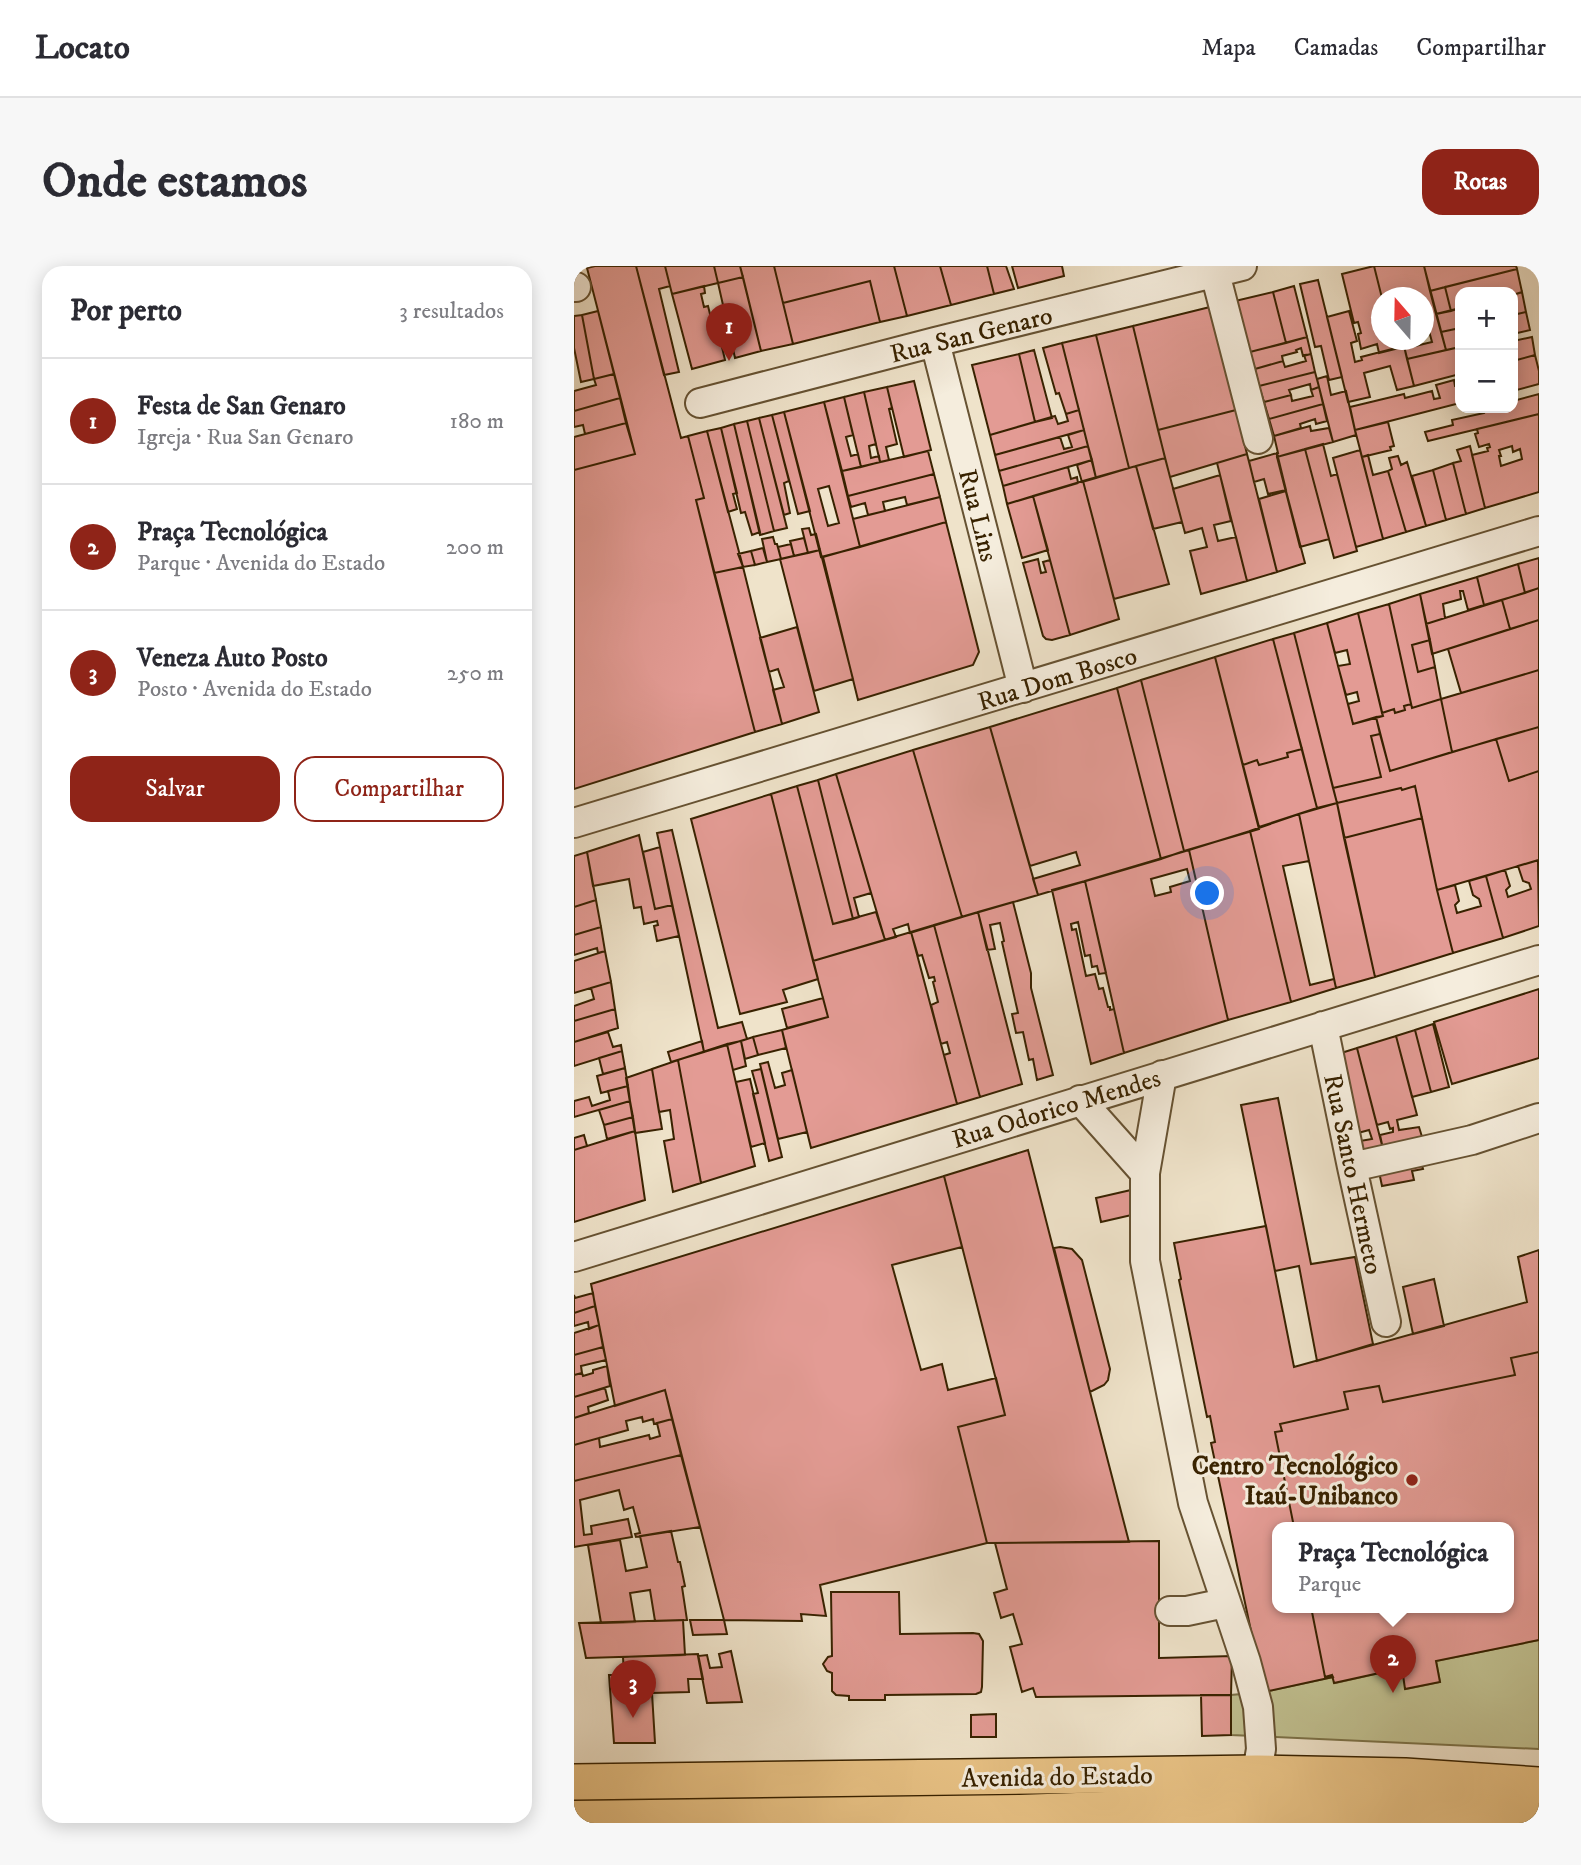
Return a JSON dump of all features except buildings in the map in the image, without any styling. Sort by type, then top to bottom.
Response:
[{"type":"highway","name":"Avenida do Estado","points":[[574,1820],[1019,1814],[1250,1806],[1362,1807],[1539,1817]]},
{"type":"main road","name":"Avenida do Estado","points":[[574,1782],[1257,1773],[1405,1776],[1539,1785]]},
{"type":"street","name":"Rua San Genaro","points":[[700,403],[1242,266]]},
{"type":"street","points":[[1215,273],[1258,439]]},
{"type":"street","name":"Rua Lins","points":[[935,342],[1023,688]]},
{"type":"street","name":"Rua Dom Bosco","points":[[574,823],[1539,531]]},
{"type":"street","name":"Rua Odorico Mendes","points":[[574,1257],[1539,960]]},
{"type":"street","name":"Rua Santo Hermeto","points":[[1323,1026],[1386,1322]]},
{"type":"street","points":[[1162,1075],[1145,1173],[1145,1261],[1194,1503],[1258,1707],[1262,1749],[1257,1773]]},
{"type":"street","points":[[1080,1100],[1145,1173]]},
{"type":"street","points":[[1352,1167],[1472,1140],[1539,1118]]},
{"type":"street","points":[[1170,1611],[1187,1611],[1225,1603]]},
{"type":"green space","points":[[1539,1640],[1539,1749],[1231,1735],[1231,1695],[1264,1692],[1333,1677],[1335,1683],[1402,1668],[1406,1689],[1440,1682],[1436,1661]]},
{"type":"place","name":"Festa de San Genaro","points":[[729,361]]},
{"type":"place","name":"Centro Tecnológico Itaú-Unibanco","points":[[1412,1480]]},
{"type":"place","name":"Praça Tecnológica","points":[[1393,1693]]},
{"type":"place","name":"Veneza Auto Posto","points":[[633,1718]]}]
